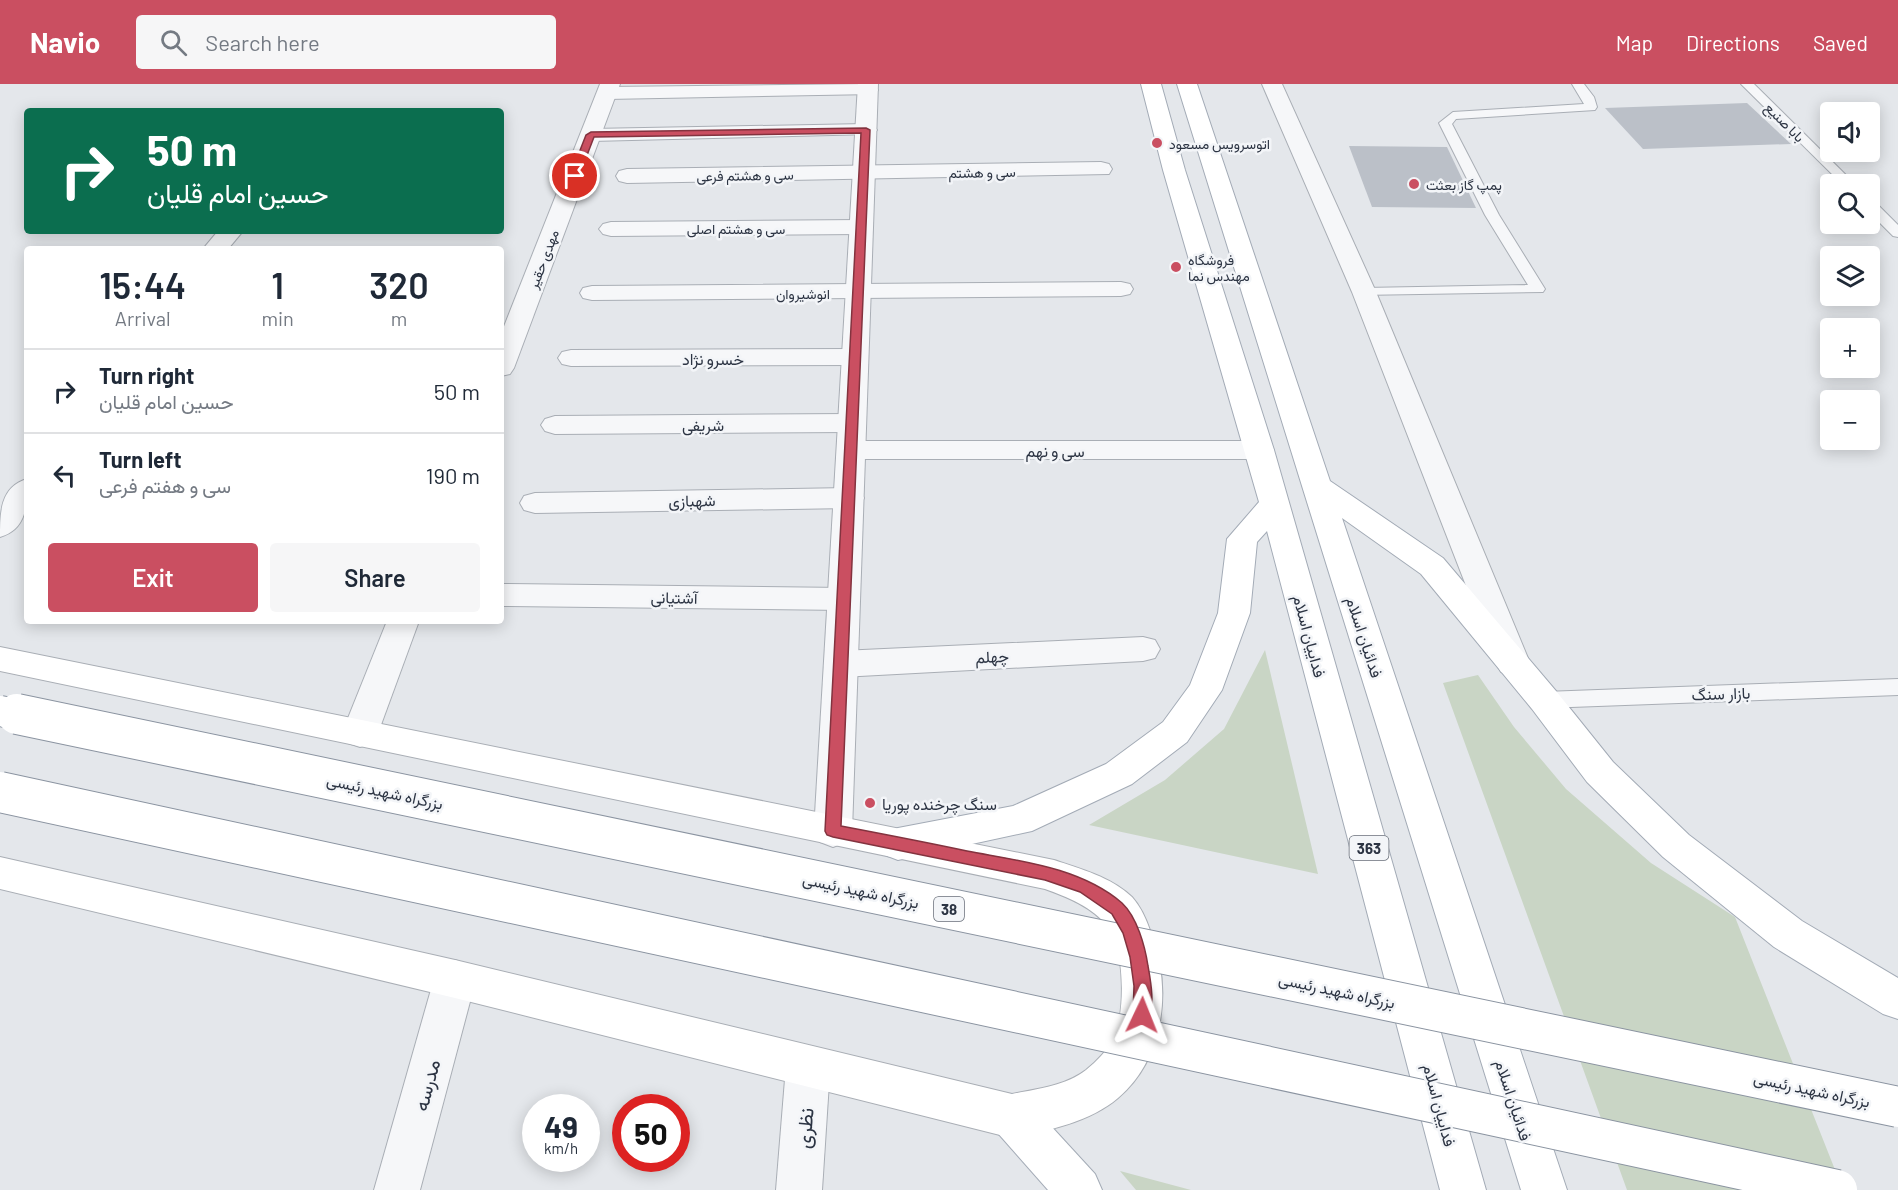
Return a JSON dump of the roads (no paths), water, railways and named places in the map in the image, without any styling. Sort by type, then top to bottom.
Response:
[{"type":"main road","name":"فداییان اسلام","points":[[1151,84],[1174,170],[1260,450],[1463,1190]]},
{"type":"main road","name":"فدائیان اسلام","points":[[1187,84],[1544,1190]]},
{"type":"main road","points":[[1317,486],[1432,566],[1544,700],[1600,772],[1676,846],[1788,934],[1898,1000]]},
{"type":"main road","points":[[898,844],[1019,820],[1119,774],[1175,732],[1205,690],[1234,613],[1242,539],[1274,505]]},
{"type":"main road","points":[[0,659],[1045,873],[1085,888],[1118,909],[1131,931],[1138,957],[1143,986],[1142,1015],[1134,1042],[1121,1066],[1101,1085],[1060,1107],[1012,1116],[455,979],[0,873]]},
{"type":"main road","name":"بزرگراه شهید رئیسی","points":[[0,711],[1898,1107]]},
{"type":"main road","points":[[0,792],[1837,1190]]},
{"type":"main road","points":[[1012,1116],[1079,1190]]},
{"type":"street","points":[[1272,84],[1365,292],[1513,663]]},
{"type":"street","points":[[608,88],[868,87],[833,831]]},
{"type":"street","name":"مهدی حقیر","points":[[504,360],[608,88]]},
{"type":"street","points":[[591,135],[866,130]]},
{"type":"street","name":"سی و هشتم","points":[[864,174],[1101,169]]},
{"type":"street","name":"سی و هشتم فرعی","points":[[627,176],[864,174]]},
{"type":"street","name":"سی و هشتم اصلی","points":[[611,229],[861,227]]},
{"type":"street","points":[[218,246],[228,234]]},
{"type":"street","name":"انوشیروان","points":[[592,293],[1121,289]]},
{"type":"street","name":"خسرو نژاد","points":[[572,358],[855,357]]},
{"type":"street","name":"شریفی","points":[[555,425],[851,437]]},
{"type":"street","name":"سی و نهم","points":[[851,437],[1260,450]]},
{"type":"street","points":[[0,526],[24,493]]},
{"type":"street","name":"شهبازی","points":[[536,503],[849,498]]},
{"type":"street","name":"آشتیانی","points":[[504,595],[844,599]]},
{"type":"street","points":[[360,733],[402,624]]},
{"type":"street","name":"چهلم","points":[[841,664],[1143,648]]},
{"type":"street","name":"مدرسه","points":[[397,1190],[455,979]]},
{"type":"street","name":"نظری","points":[[799,1190],[808,1067]]},
{"type":"lane","points":[[1365,292],[1538,289],[1492,215],[1445,123],[1453,116],[1591,107],[1588,97],[1578,84]]},
{"type":"lane","name":"بابا صنیع","points":[[1747,84],[1839,174]]},
{"type":"lane","points":[[1880,215],[1898,232]]},
{"type":"lane","name":"بازار سنگ","points":[[1544,700],[1898,687]]},
{"type":"place","name":"اتوسرویس مسعود","points":[[1157,143]]},
{"type":"place","name":"پمپ گاز بعثت","points":[[1414,184]]},
{"type":"place","name":"فروشگاه مهندس نما","points":[[1176,267]]},
{"type":"place","name":"سنگ چرخنده پوریا","points":[[870,803]]}]
